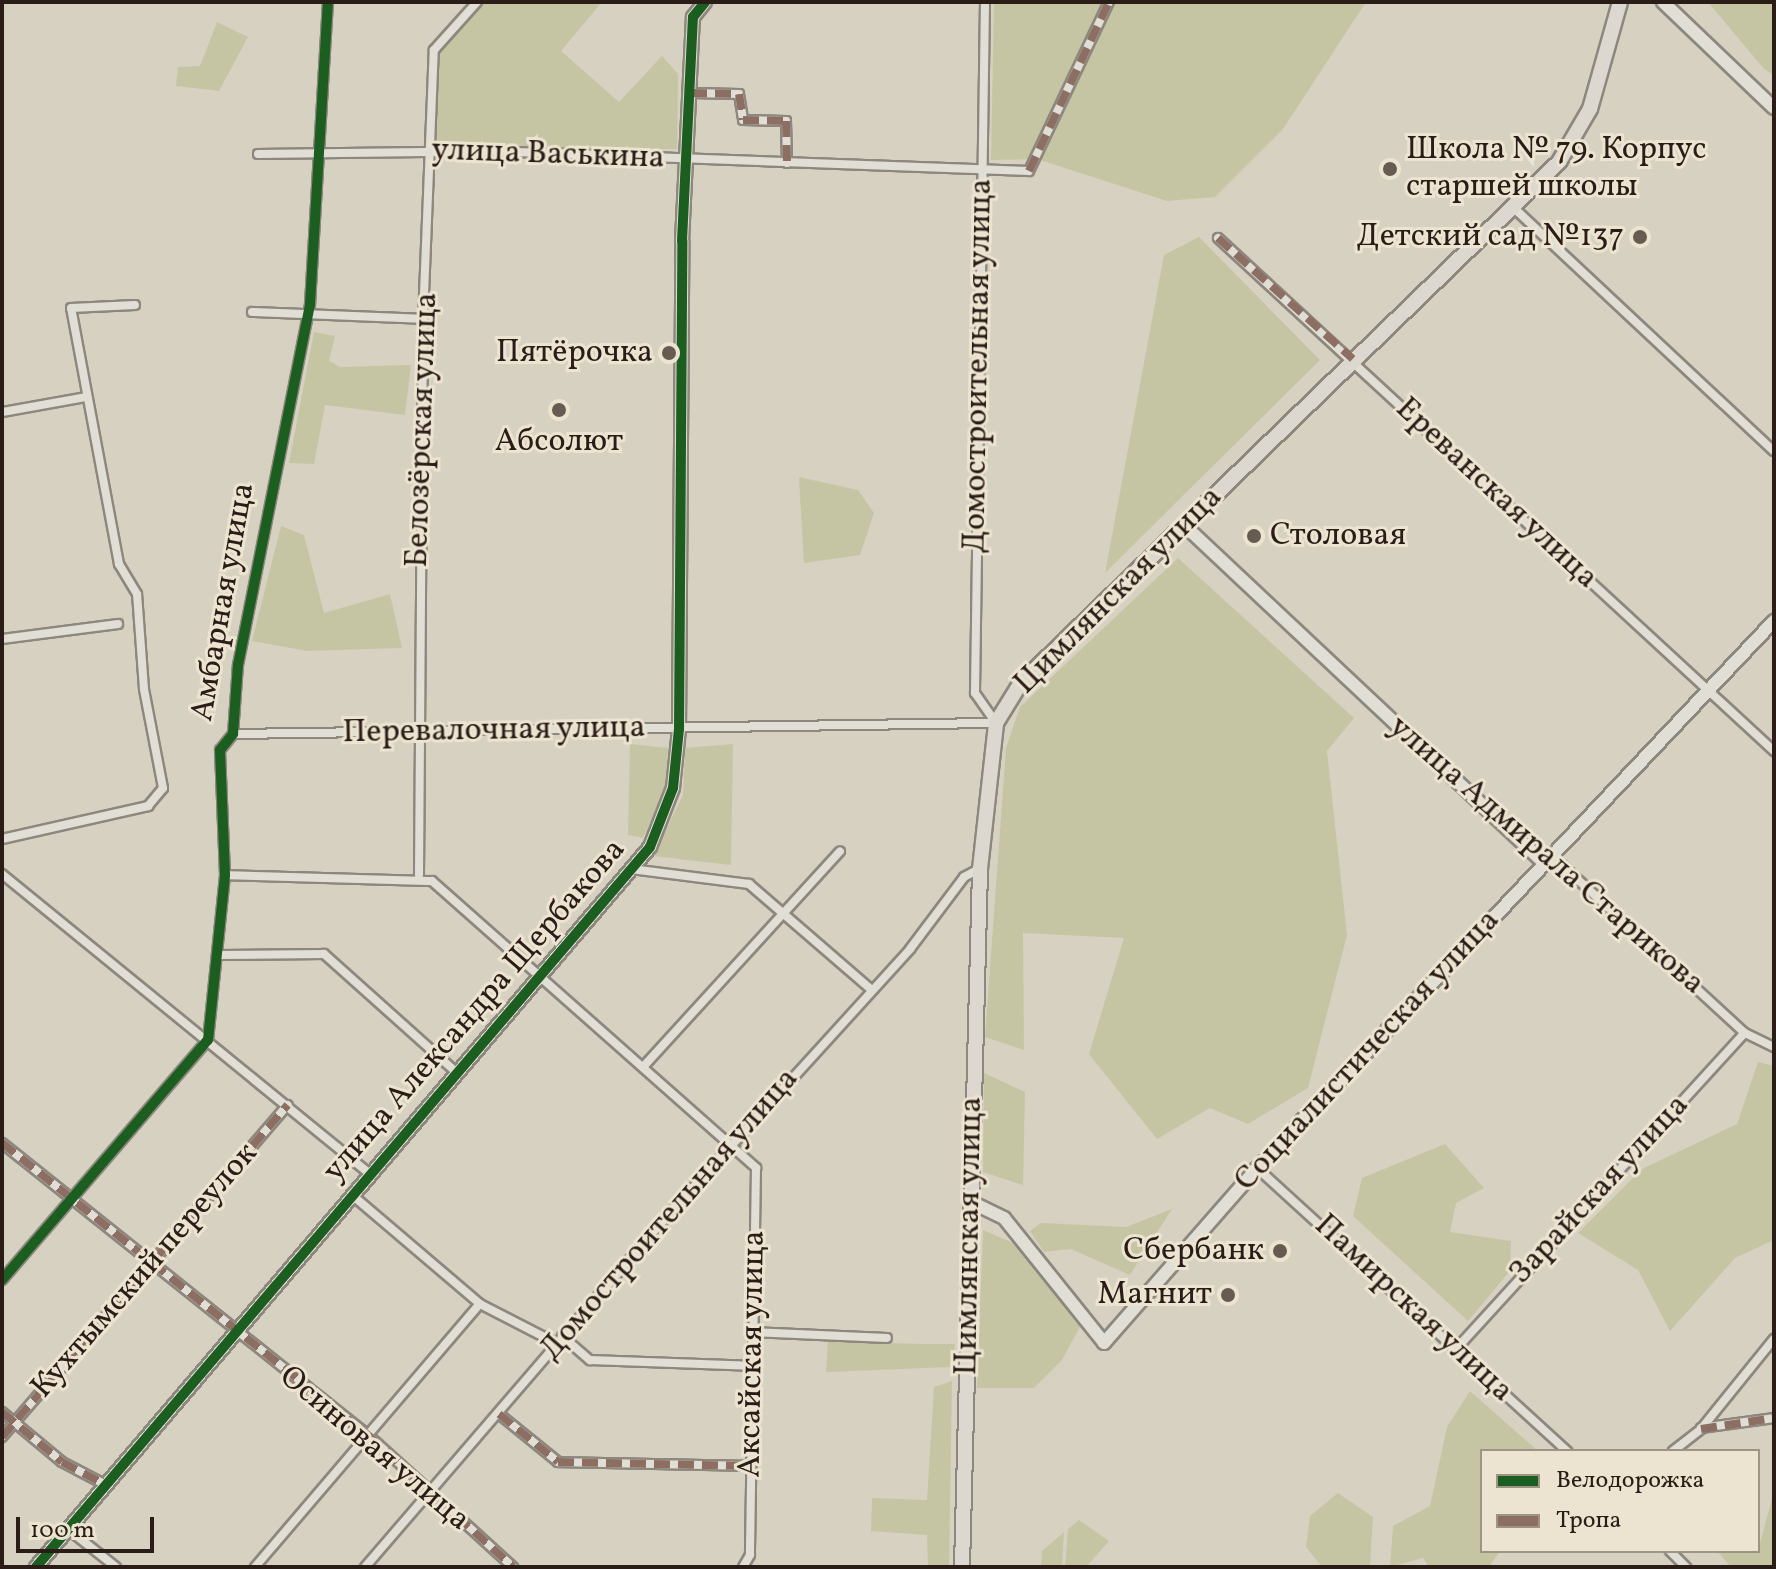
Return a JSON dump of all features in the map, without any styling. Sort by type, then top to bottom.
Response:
[{"type":"main road","name":"Цимлянская улица","points":[[962,1567],[980,869],[996,723],[1020,684],[1353,359],[1515,209],[1576,139],[1620,2]]},
{"type":"street","name":"Амбарная улица","points":[[208,1040],[225,875],[220,750],[233,734],[240,650],[306,315],[328,2]]},
{"type":"street","name":"Белозёрская улица","points":[[419,875],[423,319],[434,50],[477,2]]},
{"type":"street","name":"улица Александра Щербакова","points":[[36,1567],[368,1173],[650,847],[673,788],[679,729],[693,17],[705,2]]},
{"type":"street","name":"Домостроительная улица","points":[[985,2],[975,693],[996,723]]},
{"type":"street","name":"улица Васькина","points":[[258,154],[431,151],[1029,171],[1109,2]]},
{"type":"street","points":[[1663,2],[1774,108]]},
{"type":"street","points":[[691,93],[739,94],[743,120],[786,121],[787,163]]},
{"type":"street","points":[[1515,209],[1774,451]]},
{"type":"street","name":"Ереванская улица","points":[[1218,238],[1353,359],[1774,751]]},
{"type":"street","name":"Амбарная улица","points":[[2,839],[148,806],[163,788],[144,689],[137,594],[119,564],[71,308],[135,305]]},
{"type":"street","points":[[252,312],[423,319]]},
{"type":"street","points":[[2,412],[86,397]]},
{"type":"street","name":"улица Адмирала Старикова","points":[[1184,525],[1545,864],[1562,865],[1745,1033],[1774,1047]]},
{"type":"street","name":"Социалистическая улица","points":[[971,1202],[1004,1218],[1104,1343],[1257,1168],[1774,621]]},
{"type":"street","points":[[2,639],[118,624]]},
{"type":"street","name":"Перевалочная улица","points":[[233,734],[996,723]]},
{"type":"street","points":[[643,1067],[840,851]]},
{"type":"street","points":[[631,869],[723,876],[749,884],[781,915],[872,990]]},
{"type":"street","name":"Домостроительная улица","points":[[365,1567],[499,1414],[559,1340],[738,1145],[872,990],[964,877],[980,869]]},
{"type":"street","points":[[2,874],[124,980],[208,1040],[368,1173]]},
{"type":"street","points":[[225,875],[419,875],[543,971],[643,1067],[738,1145]]},
{"type":"street","points":[[218,955],[324,954],[456,1072]]},
{"type":"street","name":"Зарайская улица","points":[[1456,1349],[1745,1033]]},
{"type":"street","points":[[2,1280],[208,1040]]},
{"type":"street","name":"Кухтымский переулок","points":[[2,1437],[288,1105]]},
{"type":"street","name":"Осиновая улица","points":[[2,1143],[234,1333],[368,1435],[513,1567]]},
{"type":"street","name":"Аксайская улица","points":[[738,1145],[756,1168],[750,1366],[750,1555],[743,1567]]},
{"type":"street","name":"Памирская улица","points":[[1257,1168],[1565,1449]]},
{"type":"street","points":[[1272,1195],[1279,1186]]},
{"type":"street","points":[[351,1194],[480,1304],[559,1340],[590,1360],[750,1366]]},
{"type":"street","points":[[255,1567],[480,1304]]},
{"type":"street","points":[[751,1332],[887,1338]]},
{"type":"street","points":[[1676,1449],[1701,1429],[1774,1339]]},
{"type":"street","points":[[2,1412],[62,1462],[106,1485]]},
{"type":"street","points":[[499,1414],[558,1462],[750,1466]]},
{"type":"street","points":[[1701,1429],[1774,1418]]},
{"type":"street","points":[[68,1529],[116,1567]]},
{"type":"green space","points":[[481,2],[602,2],[561,51],[619,102],[662,56],[678,74],[677,149],[432,149],[434,54]]},
{"type":"green space","points":[[994,2],[1366,2],[1283,129],[1215,197],[1167,201],[1037,159],[991,160]]},
{"type":"green space","points":[[1708,2],[1774,2],[1774,75],[1764,69]]},
{"type":"green space","points":[[217,22],[248,37],[219,91],[176,86],[178,67],[200,66]]},
{"type":"green space","points":[[1199,237],[1320,360],[1105,573],[1164,255]]},
{"type":"green space","points":[[314,332],[335,336],[329,361],[340,367],[411,365],[405,415],[325,405],[314,464],[289,463]]},
{"type":"green space","points":[[799,477],[858,490],[874,513],[860,555],[804,563]]},
{"type":"green space","points":[[281,526],[304,535],[324,613],[390,594],[402,648],[307,651],[252,641]]},
{"type":"green space","points":[[1178,558],[1354,718],[1327,751],[1347,935],[1308,1088],[1248,1124],[1210,1108],[1157,1139],[1089,1054],[1124,938],[1023,933],[1024,1050],[985,1037],[1006,748],[1020,707]]},
{"type":"green space","points":[[630,744],[668,748],[666,788],[643,838],[628,835]]},
{"type":"green space","points":[[733,744],[731,865],[653,856],[683,795],[685,748]]},
{"type":"green space","points":[[1758,1062],[1774,1066],[1774,1240],[1735,1258],[1670,1331],[1638,1270],[1578,1233],[1642,1169],[1737,1124]]},
{"type":"green space","points":[[984,1073],[1025,1092],[1023,1185],[983,1172]]},
{"type":"green space","points":[[1445,1144],[1484,1188],[1456,1203],[1450,1232],[1511,1241],[1510,1271],[1468,1321],[1353,1216],[1362,1178]]},
{"type":"green space","points":[[1172,1209],[1130,1275],[1071,1249],[1044,1252],[1030,1231],[1041,1223],[1126,1227]]},
{"type":"green space","points":[[983,1230],[1018,1245],[1082,1323],[1062,1360],[1034,1388],[977,1388]]},
{"type":"green space","points":[[828,1341],[955,1344],[952,1367],[826,1372]]},
{"type":"green space","points":[[952,1381],[949,1567],[928,1567],[927,1535],[871,1531],[872,1498],[927,1500],[934,1387]]},
{"type":"green space","points":[[1470,1391],[1536,1449],[1480,1449],[1480,1553],[1499,1553],[1489,1567],[1429,1567],[1423,1558],[1390,1567],[1393,1526],[1430,1506],[1447,1427]]},
{"type":"green space","points":[[1774,1491],[1774,1567],[1731,1567],[1719,1553],[1760,1553]]},
{"type":"green space","points":[[1338,1493],[1373,1517],[1370,1567],[1322,1567],[1306,1547],[1310,1516]]},
{"type":"green space","points":[[1079,1520],[1109,1541],[1086,1567],[1065,1567],[1068,1529]]},
{"type":"green space","points":[[1064,1532],[1062,1567],[1041,1567],[1042,1551]]},
{"type":"marked path","points":[[1029,171],[1109,2]]},
{"type":"marked path","points":[[691,93],[739,94],[743,120],[786,121],[787,163]]},
{"type":"marked path","points":[[1218,238],[1353,359]]},
{"type":"marked path","points":[[2,1437],[288,1105]]},
{"type":"marked path","points":[[2,1143],[368,1435],[513,1567]]},
{"type":"marked path","points":[[2,1412],[62,1462],[106,1485]]},
{"type":"marked path","points":[[499,1414],[558,1462],[750,1466]]},
{"type":"marked path","points":[[1701,1429],[1774,1418]]},
{"type":"cycle path","points":[[2,1280],[208,1040],[225,875],[220,750],[233,734],[238,665],[310,304],[328,2]]},
{"type":"cycle path","points":[[36,1567],[650,847],[673,788],[679,729],[682,241],[693,17],[705,2]]},
{"type":"place","name":"Школа № 79. Корпус старшей школы","points":[[1390,169]]},
{"type":"place","name":"Детский сад №137","points":[[1640,237]]},
{"type":"place","name":"Пятёрочка","points":[[669,353]]},
{"type":"place","name":"Абсолют","points":[[559,410]]},
{"type":"place","name":"Столовая","points":[[1254,536]]},
{"type":"place","name":"Сбербанк","points":[[1280,1251]]},
{"type":"place","name":"Магнит","points":[[1228,1295]]}]
